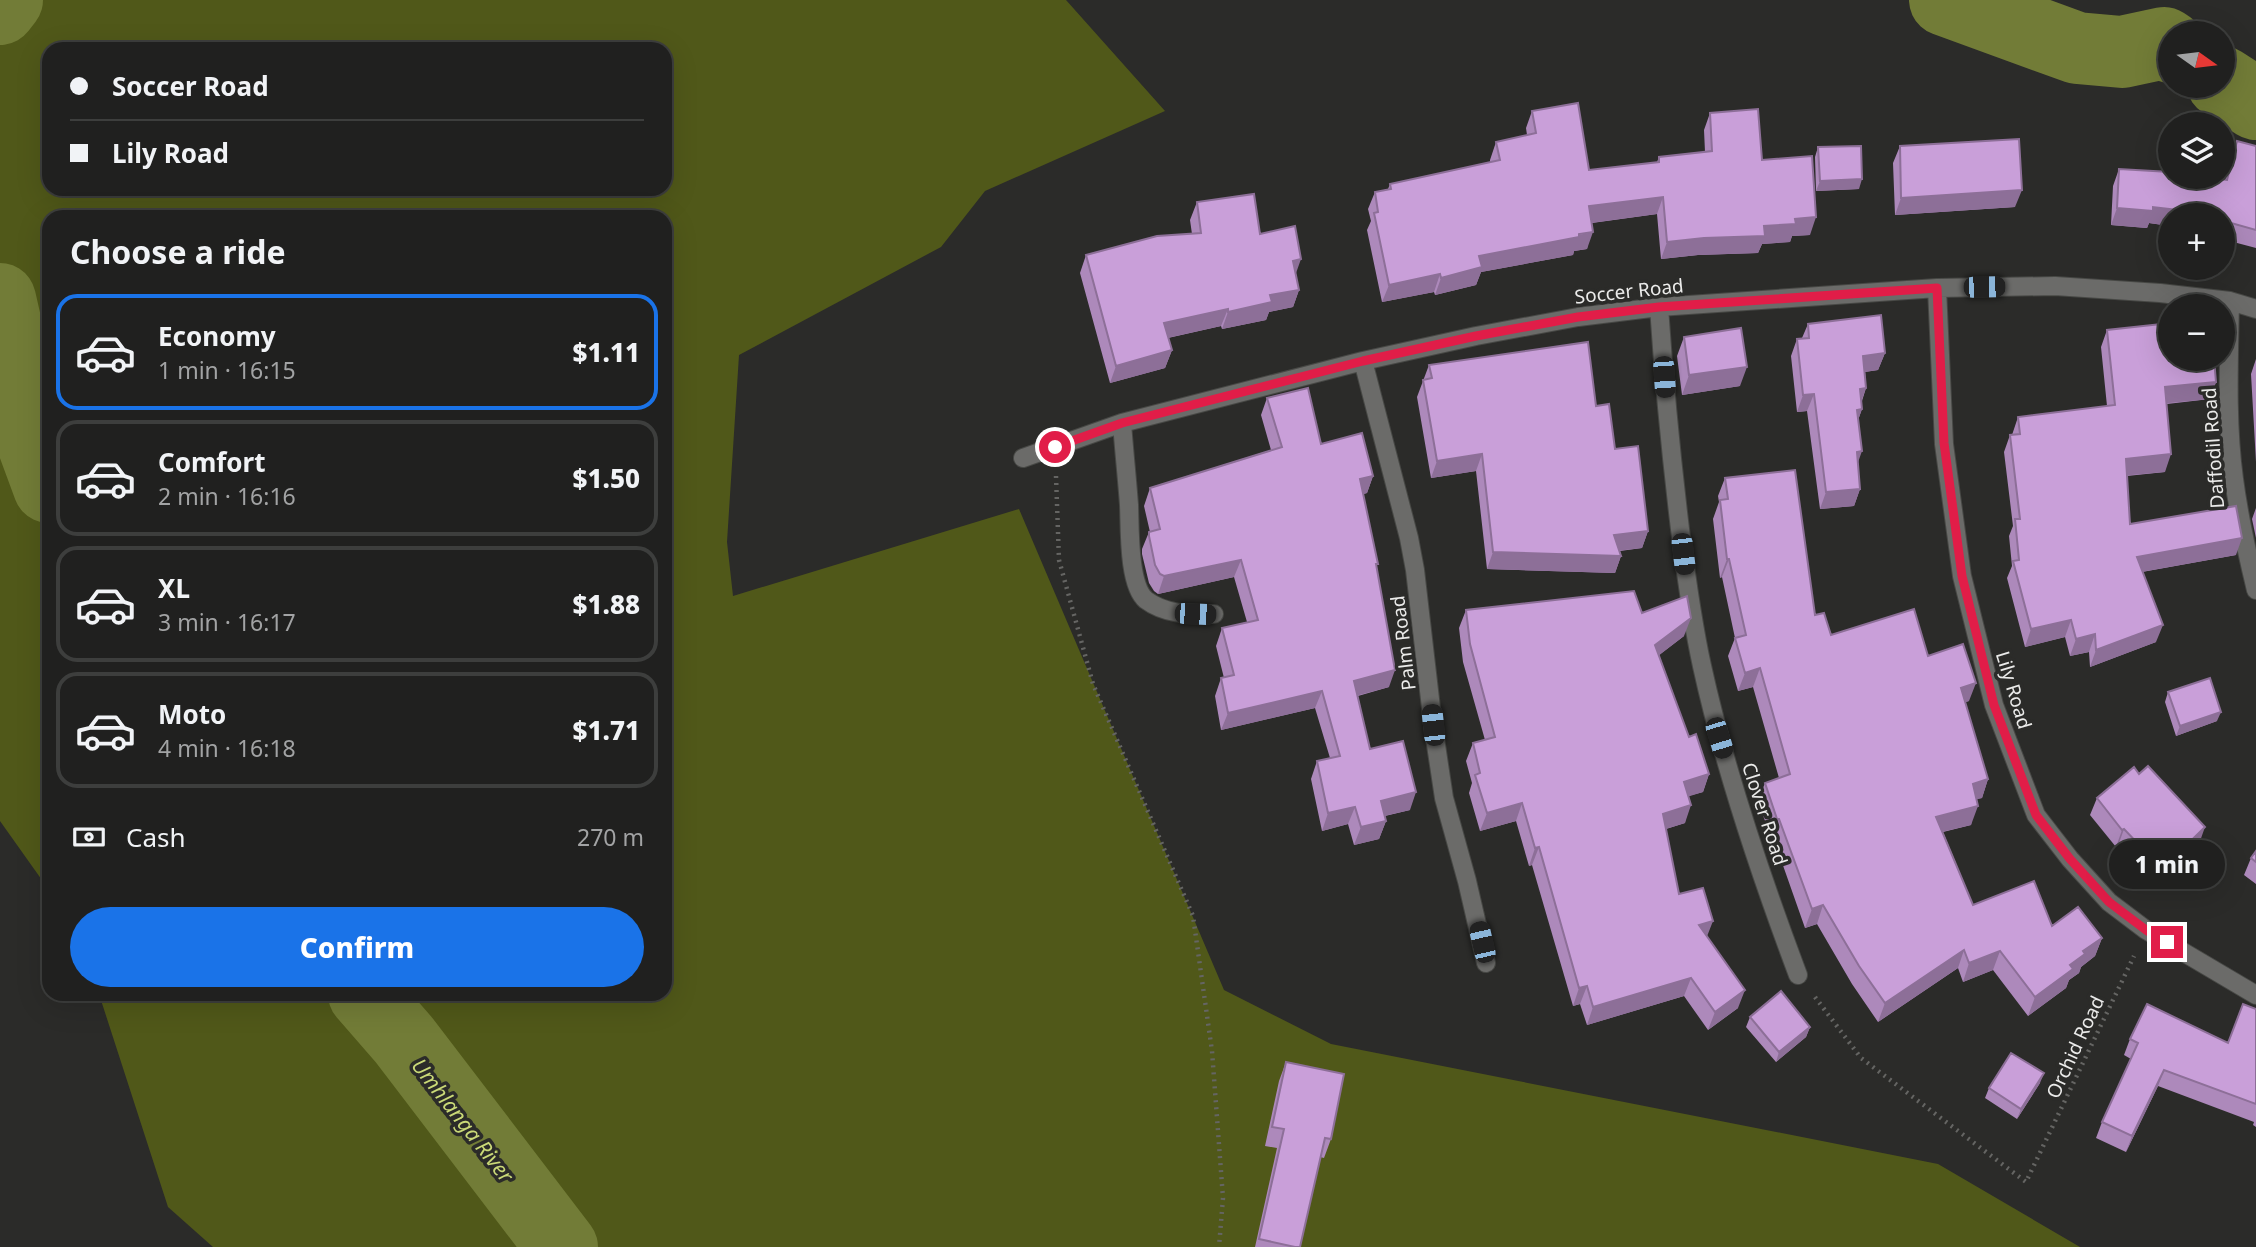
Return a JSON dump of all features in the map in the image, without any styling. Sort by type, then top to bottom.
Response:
[{"type":"street","name":"Soccer Road","points":[[1023,458],[1122,423],[1363,361],[1565,319],[1659,307],[1937,288],[2054,286],[2169,294]]},
{"type":"street","name":"Lily Road","points":[[1937,288],[1944,443],[1962,576],[1994,705],[2036,815],[2070,859],[2109,902],[2146,930],[2256,995]]},
{"type":"street","name":"Soccer Road","points":[[2235,303],[2256,309]]},
{"type":"street","name":"Clover Road","points":[[1659,307],[1667,424],[1686,580],[1701,663],[1719,738],[1773,910],[1798,975]]},
{"type":"street","name":"Palm Road","points":[[1363,361],[1409,538],[1444,798],[1486,963]]},
{"type":"street","name":"Daffodil Road","points":[[2229,371],[2228,402],[2234,476],[2241,530],[2256,590]]},
{"type":"street","points":[[1122,423],[1129,540],[1136,580],[1143,598],[1159,608],[1177,613],[1214,614]]},
{"type":"path","points":[[1055,447],[1059,560],[1093,684],[1193,916],[1213,1064],[1223,1198],[1219,1247]]},
{"type":"path","name":"Orchid Road","points":[[1798,975],[1861,1058],[2026,1182],[2146,930]]},
{"type":"green space","points":[[0,0],[1066,0],[1165,111],[985,191],[941,247],[739,355],[727,542],[733,596],[1019,509],[1224,990],[1331,1044],[1938,1164],[2080,1247],[213,1247],[168,1207],[101,1001],[672,1001],[672,210],[42,210],[42,880],[0,821]]},
{"type":"building","points":[[1578,103],[1589,170],[1659,162],[1659,157],[1712,151],[1710,113],[1758,109],[1762,160],[1812,156],[1816,217],[1795,219],[1796,224],[1764,226],[1765,236],[1667,242],[1663,197],[1589,206],[1593,232],[1479,256],[1482,267],[1441,278],[1440,274],[1389,285],[1374,213],[1378,212],[1375,192],[1391,189],[1390,184],[1500,160],[1496,142],[1536,133],[1532,111]]},
{"type":"building","points":[[2019,139],[2022,190],[1901,198],[1900,146]]},
{"type":"building","points":[[2237,141],[2256,146],[2256,230],[2235,224],[2235,203],[2158,203],[2158,208],[2153,207],[2153,211],[2117,208],[2119,169],[2158,171],[2158,189],[2235,189]]},
{"type":"building","points":[[1861,146],[1862,179],[1820,181],[1818,147]]},
{"type":"building","points":[[1254,194],[1260,234],[1295,226],[1301,259],[1293,261],[1299,290],[1270,295],[1272,302],[1164,323],[1172,350],[1116,366],[1086,255],[1157,236],[1201,233],[1197,202]]},
{"type":"building","points":[[1881,315],[1885,353],[1863,356],[1866,388],[1860,389],[1862,409],[1857,410],[1862,451],[1857,452],[1860,489],[1826,492],[1814,394],[1803,395],[1797,339],[1809,338],[1808,324]]},
{"type":"building","points":[[2158,324],[2158,371],[2215,371],[2216,382],[2165,387],[2171,454],[2126,459],[2130,524],[2236,506],[2242,538],[2137,557],[2163,625],[2096,650],[2095,634],[2076,639],[2071,620],[2031,629],[2013,561],[2019,560],[2015,519],[2020,519],[2010,435],[2020,434],[2018,417],[2115,405],[2107,330]]},
{"type":"building","points":[[1741,328],[1747,367],[1689,375],[1684,337]]},
{"type":"building","points":[[1588,342],[1596,406],[1609,404],[1615,449],[1638,446],[1648,531],[1614,535],[1621,556],[1493,552],[1482,454],[1437,461],[1423,380],[1432,378],[1429,365]]},
{"type":"building","points":[[1308,388],[1321,444],[1362,433],[1373,476],[1360,479],[1378,564],[1395,670],[1354,681],[1370,749],[1403,741],[1416,792],[1381,801],[1386,821],[1361,827],[1355,807],[1328,813],[1317,761],[1340,756],[1322,691],[1228,713],[1221,678],[1234,675],[1222,628],[1258,620],[1241,560],[1164,576],[1155,565],[1149,536],[1149,532],[1160,529],[1150,488],[1282,447],[1267,398]]},
{"type":"building","points":[[1795,470],[1815,615],[1824,613],[1831,635],[1914,609],[1928,656],[1963,644],[1976,683],[1961,688],[1988,779],[1973,784],[1978,806],[1936,817],[1973,905],[2034,881],[2052,926],[2078,907],[2102,938],[2083,951],[2085,954],[2070,965],[2073,969],[2035,997],[2000,951],[1969,963],[1964,950],[1885,1003],[1859,966],[1823,905],[1812,909],[1765,783],[1790,774],[1760,668],[1745,673],[1735,638],[1746,635],[1727,559],[1720,500],[1728,499],[1725,478]]},
{"type":"building","points":[[1634,591],[1642,613],[1687,596],[1691,618],[1655,645],[1689,737],[1696,734],[1709,774],[1684,782],[1691,805],[1663,814],[1679,894],[1703,888],[1713,921],[1699,925],[1745,990],[1715,1012],[1691,978],[1593,1007],[1587,986],[1579,988],[1539,847],[1535,848],[1522,803],[1487,813],[1475,775],[1480,773],[1473,743],[1495,737],[1470,644],[1466,610]]},
{"type":"building","points":[[2210,678],[2221,712],[2180,726],[2168,692]]},
{"type":"building","points":[[2148,766],[2205,827],[2162,869],[2124,829],[2122,830],[2097,798],[2134,767],[2139,774]]},
{"type":"building","points":[[1781,991],[1810,1027],[1779,1052],[1750,1017]]},
{"type":"building","points":[[2147,1004],[2228,1043],[2243,1004],[2256,1009],[2256,1104],[2164,1070],[2132,1136],[2102,1122],[2138,1043],[2130,1039]]},
{"type":"building","points":[[2011,1053],[2044,1073],[2021,1109],[1989,1088]]},
{"type":"building","points":[[1286,1062],[1344,1074],[1331,1139],[1325,1138],[1300,1247],[1259,1239],[1284,1129],[1272,1127]]},
{"type":"waterway","name":"Umhlanga River","points":[[0,9],[7,0]]},
{"type":"waterway","name":"Umhlanga River","points":[[1945,0],[2077,48],[2122,52],[2158,44]]},
{"type":"waterway","name":"Umhlanga River","points":[[2235,90],[2256,104]]},
{"type":"waterway","name":"Umhlanga River","points":[[0,299],[5,321],[7,373],[42,468]]},
{"type":"waterway","name":"Umhlanga River","points":[[370,1001],[404,1040],[562,1247]]},
{"type":"route","points":[[1055,447],[1122,423],[1363,361],[1578,317],[1659,307],[1937,288],[1944,443],[1962,576],[1994,705],[2036,815],[2070,859],[2109,902],[2167,942]]}]
